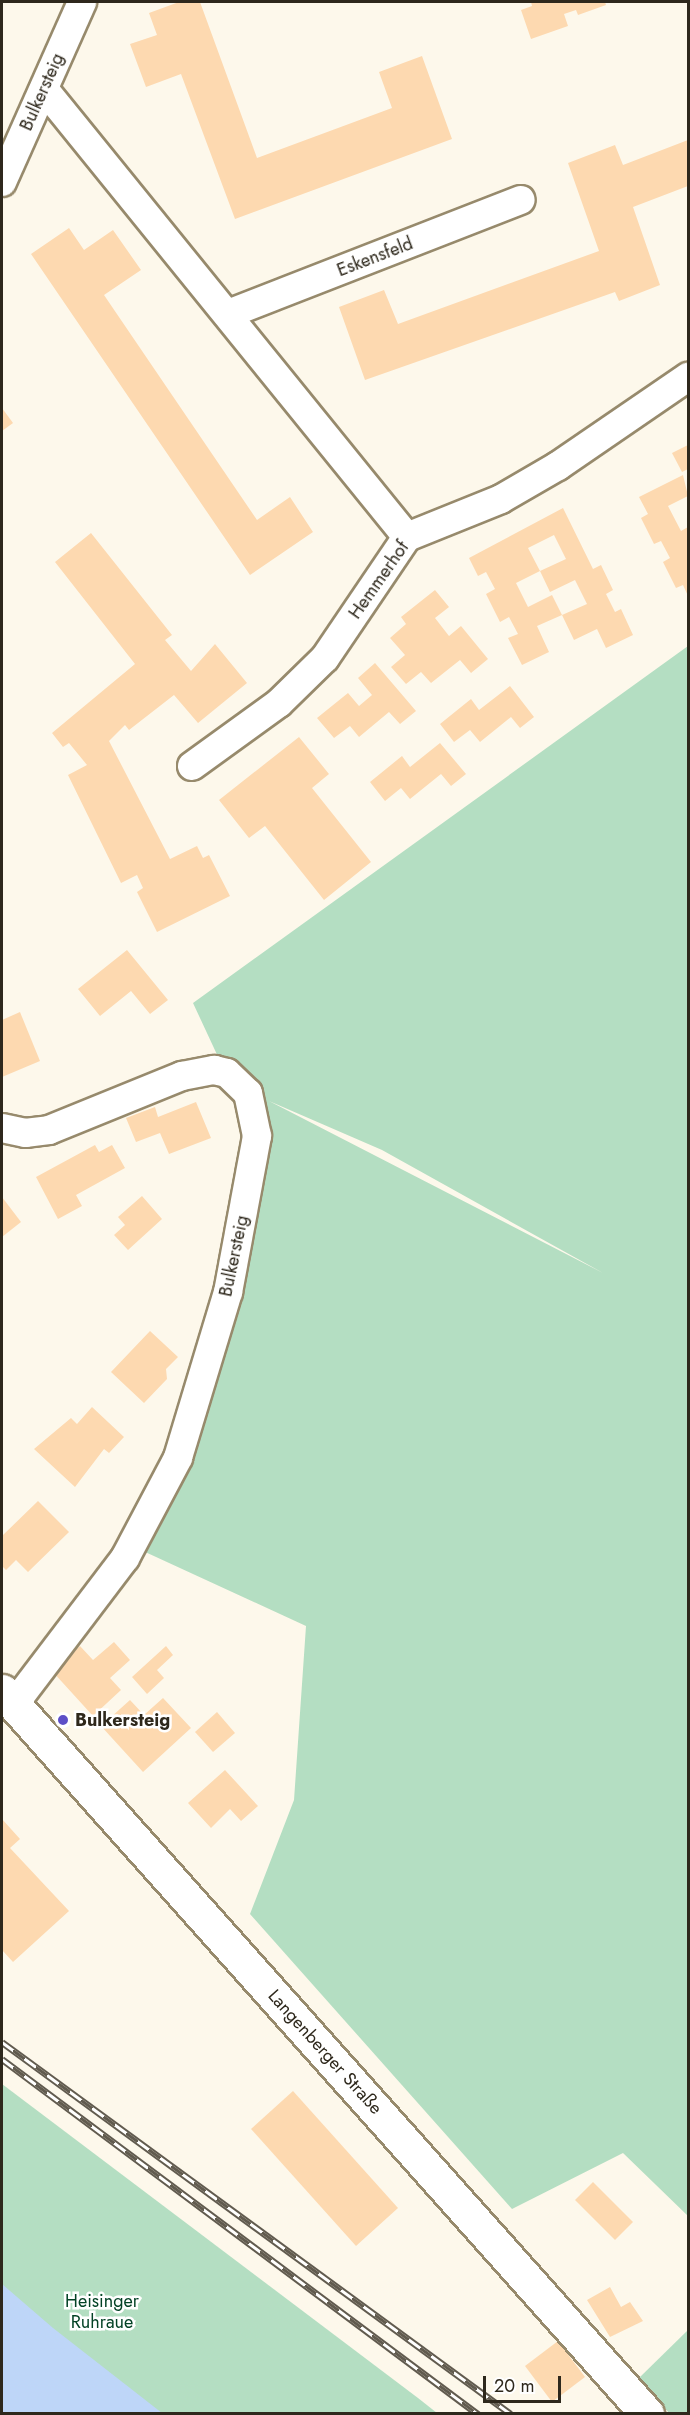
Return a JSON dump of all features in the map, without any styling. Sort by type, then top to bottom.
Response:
[{"type":"main road","name":"Langenberger Straße","points":[[8,1698],[647,2414]]},
{"type":"street","name":"Bulkersteig","points":[[2,182],[82,2]]},
{"type":"street","points":[[44,89],[407,537]]},
{"type":"street","name":"Eskensfeld","points":[[228,314],[521,200]]},
{"type":"street","name":"Hemmerhof","points":[[192,766],[279,703],[325,658],[407,537],[501,499],[558,466],[688,377]]},
{"type":"street","name":"Bulkersteig","points":[[2,1128],[25,1133],[49,1130],[182,1076],[214,1070],[227,1073],[248,1092],[257,1136],[228,1292],[178,1458],[125,1558],[8,1698]]},
{"type":"green space","points":[[688,646],[688,2216],[623,2153],[512,2209],[250,1914],[294,1800],[306,1626],[143,1551],[262,1132],[220,1061],[193,1003]],"holes":[[[269,1101],[382,1150],[603,1273]]]},
{"type":"green space","name":"Heisinger Ruhraue","points":[[2,2084],[418,2398],[437,2413],[2,2413]]},
{"type":"green space","points":[[688,2330],[688,2413],[669,2413],[639,2378]]},
{"type":"water","points":[[2,2284],[53,2328],[162,2413],[2,2413]]},
{"type":"building","points":[[179,2],[200,2],[257,158],[392,108],[379,72],[422,56],[452,139],[235,219],[181,74],[146,87],[130,44],[157,35],[149,13]]},
{"type":"building","points":[[531,2],[605,2],[606,5],[578,15],[576,10],[564,14],[568,26],[531,39],[521,10],[532,6]]},
{"type":"building","points":[[688,140],[688,186],[633,207],[660,285],[619,301],[615,292],[365,380],[339,307],[384,290],[398,324],[599,251],[568,163],[615,145],[623,165]]},
{"type":"building","points":[[69,228],[84,250],[113,230],[141,270],[104,295],[257,520],[290,497],[313,532],[250,575],[31,254]]},
{"type":"building","points":[[2,408],[13,423],[2,431]]},
{"type":"building","points":[[688,445],[688,469],[682,472],[672,453]]},
{"type":"building","points":[[683,475],[688,496],[668,506],[681,531],[688,527],[688,596],[683,585],[676,588],[663,562],[670,558],[661,541],[654,544],[641,518],[648,514],[639,497]]},
{"type":"building","points":[[563,508],[593,569],[601,565],[613,590],[606,594],[615,612],[621,609],[633,635],[606,648],[597,629],[574,640],[562,615],[537,626],[549,652],[522,665],[508,638],[518,634],[509,617],[500,622],[486,594],[495,589],[486,572],[478,576],[469,558]],"holes":[[[554,535],[566,559],[540,571],[528,548]],[[540,571],[550,592],[575,580],[587,604],[562,615],[552,595],[528,607],[516,583]]]},
{"type":"building","points":[[91,533],[172,635],[165,640],[191,671],[215,644],[247,683],[198,723],[174,695],[129,730],[125,725],[109,741],[170,859],[197,846],[203,858],[209,855],[230,896],[157,932],[137,892],[143,888],[137,875],[121,883],[68,775],[87,765],[69,743],[63,747],[52,733],[135,664],[55,562]]},
{"type":"building","points":[[435,590],[449,607],[435,618],[449,636],[461,626],[488,659],[471,673],[460,660],[431,683],[421,672],[406,684],[391,667],[405,655],[390,638],[406,624],[401,617]]},
{"type":"building","points":[[375,663],[416,711],[400,724],[389,712],[359,737],[350,726],[334,738],[317,718],[348,693],[359,706],[372,695],[358,678]]},
{"type":"building","points":[[510,686],[534,717],[520,728],[511,717],[480,742],[470,730],[454,742],[440,724],[471,699],[479,710]]},
{"type":"building","points":[[299,737],[329,774],[312,788],[371,862],[324,900],[265,826],[249,838],[219,800]]},
{"type":"building","points":[[440,743],[466,774],[451,786],[441,774],[410,799],[401,788],[385,801],[370,782],[402,756],[410,767]]},
{"type":"building","points":[[127,950],[168,1000],[150,1014],[131,991],[100,1016],[78,989]]},
{"type":"building","points":[[20,1012],[40,1061],[2,1077],[2,1020]]},
{"type":"building","points":[[196,1102],[211,1138],[169,1154],[160,1133],[136,1142],[126,1118],[155,1107],[158,1117]]},
{"type":"building","points":[[95,1145],[99,1152],[112,1145],[125,1168],[76,1195],[82,1206],[58,1219],[36,1177]]},
{"type":"building","points":[[142,1196],[162,1219],[128,1250],[114,1235],[125,1225],[118,1217]]},
{"type":"building","points":[[2,1197],[21,1222],[2,1237]]},
{"type":"building","points":[[150,1331],[178,1357],[166,1369],[167,1379],[144,1403],[111,1372]]},
{"type":"building","points":[[92,1407],[124,1437],[109,1453],[104,1449],[75,1487],[34,1449],[71,1418],[77,1424]]},
{"type":"building","points":[[38,1501],[69,1532],[28,1572],[16,1560],[6,1570],[2,1566],[2,1536]]},
{"type":"building","points":[[114,1642],[130,1660],[110,1678],[121,1690],[93,1716],[52,1671],[80,1646],[93,1660]]},
{"type":"building","points":[[166,1646],[173,1655],[157,1670],[164,1678],[147,1694],[132,1677]]},
{"type":"building","points":[[163,1698],[191,1728],[143,1772],[101,1726],[130,1700],[144,1715]]},
{"type":"building","points":[[217,1712],[235,1733],[213,1752],[195,1732]]},
{"type":"building","points":[[225,1770],[258,1806],[241,1821],[230,1809],[211,1828],[188,1803]]},
{"type":"building","points":[[2,1819],[20,1839],[10,1848],[69,1911],[13,1962],[2,1950]]},
{"type":"building","points":[[293,2091],[398,2208],[356,2246],[251,2129]]},
{"type":"building","points":[[593,2182],[633,2222],[615,2240],[575,2200]]},
{"type":"building","points":[[610,2287],[621,2307],[630,2302],[643,2321],[610,2337],[587,2300]]},
{"type":"building","points":[[558,2341],[585,2377],[552,2402],[525,2366]]},
{"type":"railway","points":[[2,2042],[511,2414]]},
{"type":"railway","points":[[2,2059],[478,2414]]},
{"type":"place","name":"Bulkersteig","points":[[63,1720]]}]
